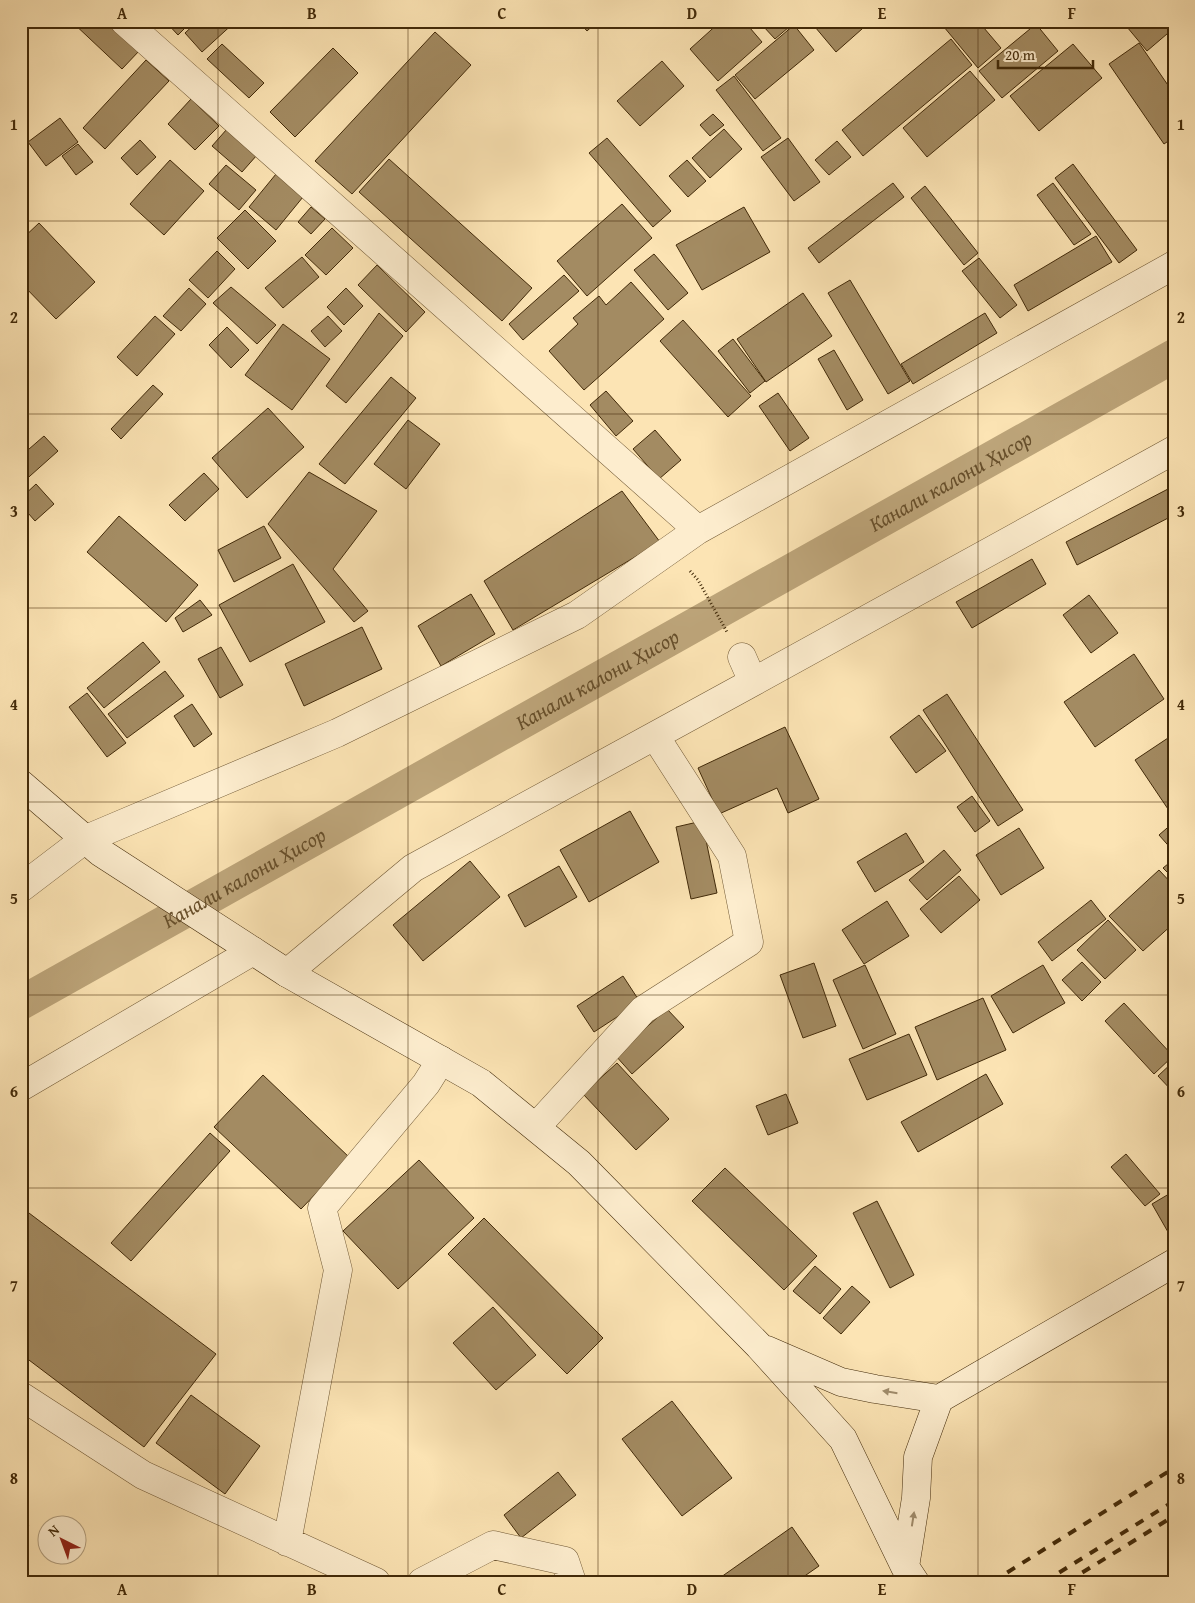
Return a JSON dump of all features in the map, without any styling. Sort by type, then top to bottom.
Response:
[{"type":"street","points":[[124,21],[698,530]]},
{"type":"street","points":[[21,888],[92,846],[337,733],[577,615],[698,530],[1174,265]]},
{"type":"street","points":[[287,973],[413,868],[1174,450]]},
{"type":"street","points":[[742,657],[753,682]]},
{"type":"street","points":[[536,1127],[643,1010],[749,942],[732,856],[655,736]]},
{"type":"street","points":[[21,784],[92,846],[287,973],[481,1083],[579,1163],[759,1346],[843,1439],[910,1574]]},
{"type":"street","points":[[21,1086],[250,949]]},
{"type":"street","points":[[287,1542],[338,1270],[322,1208],[426,1084],[441,1060]]},
{"type":"street","points":[[759,1346],[841,1382],[939,1399],[1174,1263]]},
{"type":"street","points":[[21,1396],[142,1475],[376,1582]]},
{"type":"street","points":[[910,1574],[918,1457],[939,1399]]},
{"type":"street","points":[[422,1582],[493,1545],[565,1561],[572,1582]]},
{"type":"path","points":[[698,580],[742,657]]},
{"type":"building","points":[[71,21],[110,21],[140,50],[122,69]]},
{"type":"building","points":[[165,21],[192,21],[178,35]]},
{"type":"building","points":[[198,21],[236,21],[202,52],[185,33]]},
{"type":"building","points":[[578,21],[598,21],[587,31]]},
{"type":"building","points":[[721,21],[744,21],[762,42],[718,81],[690,49]]},
{"type":"building","points":[[768,21],[785,21],[789,27],[775,39],[763,26]]},
{"type":"building","points":[[810,21],[871,21],[836,52]]},
{"type":"building","points":[[939,21],[978,21],[1001,48],[978,68]]},
{"type":"building","points":[[1133,21],[1174,21],[1174,28],[1147,51],[1127,27]]},
{"type":"building","points":[[1036,24],[1058,51],[1002,98],[979,71]]},
{"type":"building","points":[[794,25],[814,50],[755,99],[735,75]]},
{"type":"building","points":[[435,32],[471,65],[352,194],[315,161]]},
{"type":"building","points":[[951,39],[972,65],[863,156],[842,130]]},
{"type":"building","points":[[1139,43],[1174,94],[1174,137],[1164,144],[1109,64]]},
{"type":"building","points":[[222,44],[264,83],[249,98],[207,59]]},
{"type":"building","points":[[1073,44],[1102,78],[1039,131],[1010,96]]},
{"type":"building","points":[[333,48],[358,73],[295,137],[270,112]]},
{"type":"building","points":[[146,60],[169,81],[105,149],[83,128]]},
{"type":"building","points":[[662,61],[684,86],[640,126],[617,101]]},
{"type":"building","points":[[970,71],[995,100],[927,157],[903,128]]},
{"type":"building","points":[[734,76],[781,138],[763,151],[716,90]]},
{"type":"building","points":[[191,99],[219,126],[195,150],[168,124]]},
{"type":"building","points":[[713,114],[724,125],[710,136],[700,125]]},
{"type":"building","points":[[60,118],[78,142],[46,166],[28,142]]},
{"type":"building","points":[[227,129],[257,155],[242,172],[212,146]]},
{"type":"building","points":[[724,129],[742,149],[710,178],[692,158]]},
{"type":"building","points":[[607,138],[671,211],[653,227],[589,153]]},
{"type":"building","points":[[788,138],[820,182],[794,201],[761,157]]},
{"type":"building","points":[[140,140],[156,157],[137,175],[121,158]]},
{"type":"building","points":[[837,141],[851,157],[829,175],[815,160]]},
{"type":"building","points":[[78,144],[93,162],[76,175],[62,156]]},
{"type":"building","points":[[389,159],[532,288],[502,321],[359,192]]},
{"type":"building","points":[[170,160],[204,191],[164,235],[130,204]]},
{"type":"building","points":[[687,160],[706,181],[688,197],[669,176]]},
{"type":"building","points":[[1073,164],[1137,250],[1119,263],[1055,178]]},
{"type":"building","points":[[226,165],[256,190],[239,210],[209,184]]},
{"type":"building","points":[[276,174],[303,197],[276,230],[249,207]]},
{"type":"building","points":[[893,183],[904,197],[819,263],[808,248]]},
{"type":"building","points":[[1053,183],[1091,234],[1074,245],[1037,195]]},
{"type":"building","points":[[925,186],[978,253],[964,265],[911,198]]},
{"type":"building","points":[[622,204],[652,238],[587,296],[557,261]]},
{"type":"building","points":[[21,207],[28,215],[21,222]]},
{"type":"building","points":[[311,207],[325,219],[311,234],[298,222]]},
{"type":"building","points":[[744,207],[770,252],[702,290],[676,245]]},
{"type":"building","points":[[245,210],[276,241],[248,269],[217,238]]},
{"type":"building","points":[[39,223],[95,282],[56,319],[21,283],[21,240]]},
{"type":"building","points":[[332,228],[353,248],[326,275],[305,255]]},
{"type":"building","points":[[1096,236],[1112,262],[1028,311],[1014,285]]},
{"type":"building","points":[[217,251],[235,269],[208,298],[189,280]]},
{"type":"building","points":[[654,254],[688,293],[668,310],[634,270]]},
{"type":"building","points":[[302,257],[319,277],[283,308],[265,288]]},
{"type":"building","points":[[979,258],[1017,305],[1000,318],[962,271]]},
{"type":"building","points":[[377,265],[425,312],[406,332],[358,285]]},
{"type":"building","points":[[564,275],[579,291],[523,340],[509,324]]},
{"type":"building","points":[[850,280],[910,381],[888,394],[828,293]]},
{"type":"building","points":[[631,282],[664,319],[584,390],[549,351],[578,324],[573,318],[599,296],[606,305]]},
{"type":"building","points":[[231,287],[276,325],[257,344],[213,303]]},
{"type":"building","points":[[189,288],[206,304],[181,331],[163,316]]},
{"type":"building","points":[[346,288],[363,306],[344,325],[327,307]]},
{"type":"building","points":[[803,293],[832,336],[766,382],[737,339]]},
{"type":"building","points":[[379,313],[403,336],[346,403],[326,386]]},
{"type":"building","points":[[985,313],[997,333],[913,384],[901,364]]},
{"type":"building","points":[[155,316],[175,334],[137,376],[117,357]]},
{"type":"building","points":[[328,316],[342,331],[325,347],[311,331]]},
{"type":"building","points":[[683,320],[751,396],[728,417],[660,341]]},
{"type":"building","points":[[283,324],[330,359],[292,410],[245,375]]},
{"type":"building","points":[[227,327],[249,350],[231,368],[209,345]]},
{"type":"building","points":[[733,339],[765,381],[750,393],[718,351]]},
{"type":"building","points":[[834,350],[863,400],[847,410],[818,359]]},
{"type":"building","points":[[391,377],[416,398],[345,484],[319,464]]},
{"type":"building","points":[[153,385],[163,394],[121,439],[111,429]]},
{"type":"building","points":[[606,391],[633,421],[616,436],[590,405]]},
{"type":"building","points":[[778,393],[809,438],[790,451],[759,406]]},
{"type":"building","points":[[268,408],[304,447],[247,498],[212,458]]},
{"type":"building","points":[[408,420],[440,444],[406,489],[374,464]]},
{"type":"building","points":[[655,430],[681,460],[659,479],[633,449]]},
{"type":"building","points":[[44,436],[58,451],[21,484],[21,456]]},
{"type":"building","points":[[309,472],[377,511],[333,569],[368,611],[354,622],[268,524]]},
{"type":"building","points":[[204,473],[219,489],[185,521],[169,505]]},
{"type":"building","points":[[36,484],[54,504],[35,521],[21,505],[21,498]]},
{"type":"building","points":[[1168,489],[1174,501],[1174,515],[1077,565],[1066,542]]},
{"type":"building","points":[[622,491],[660,542],[513,630],[484,581]]},
{"type":"building","points":[[119,516],[198,585],[166,622],[87,552]]},
{"type":"building","points":[[264,526],[281,558],[234,582],[218,550]]},
{"type":"building","points":[[1032,559],[1046,584],[972,628],[956,602]]},
{"type":"building","points":[[293,564],[325,622],[250,662],[219,605]]},
{"type":"building","points":[[471,594],[495,634],[441,666],[418,626]]},
{"type":"building","points":[[1089,595],[1118,633],[1091,653],[1063,615]]},
{"type":"building","points":[[200,600],[212,615],[183,632],[175,618]]},
{"type":"building","points":[[362,627],[382,669],[304,706],[285,664]]},
{"type":"building","points":[[143,642],[160,662],[104,708],[87,688]]},
{"type":"building","points":[[221,647],[243,685],[220,698],[198,659]]},
{"type":"building","points":[[1134,654],[1164,699],[1095,747],[1064,702]]},
{"type":"building","points":[[165,671],[184,696],[127,738],[108,714]]},
{"type":"building","points":[[87,693],[126,743],[107,757],[69,707]]},
{"type":"building","points":[[947,694],[1023,810],[998,826],[923,710]]},
{"type":"building","points":[[192,704],[212,734],[194,747],[174,716]]},
{"type":"building","points":[[919,715],[946,751],[916,773],[890,737]]},
{"type":"building","points":[[785,727],[819,799],[788,813],[777,788],[719,814],[698,768]]},
{"type":"building","points":[[1174,734],[1174,810],[1170,812],[1135,760]]},
{"type":"building","points":[[972,796],[990,821],[975,832],[957,807]]},
{"type":"building","points":[[630,811],[659,862],[589,902],[560,850]]},
{"type":"building","points":[[702,821],[717,893],[691,899],[676,827]]},
{"type":"building","points":[[1174,822],[1174,852],[1159,835]]},
{"type":"building","points":[[1019,828],[1044,868],[1001,895],[976,855]]},
{"type":"building","points":[[906,833],[924,862],[875,892],[857,862]]},
{"type":"building","points":[[944,850],[961,870],[927,900],[909,880]]},
{"type":"building","points":[[1174,859],[1174,879],[1163,868]]},
{"type":"building","points":[[470,861],[500,897],[423,961],[393,925]]},
{"type":"building","points":[[559,866],[577,897],[525,927],[508,895]]},
{"type":"building","points":[[1159,870],[1174,886],[1174,923],[1143,951],[1109,916]]},
{"type":"building","points":[[959,876],[980,900],[941,933],[920,909]]},
{"type":"building","points":[[1091,900],[1106,919],[1052,961],[1038,942]]},
{"type":"building","points":[[887,901],[909,936],[864,964],[842,930]]},
{"type":"building","points":[[1108,920],[1136,950],[1105,979],[1077,950]]},
{"type":"building","points":[[1082,962],[1101,982],[1082,1001],[1062,980]]},
{"type":"building","points":[[814,963],[836,1026],[803,1038],[780,975]]},
{"type":"building","points":[[865,965],[896,1034],[863,1049],[833,980]]},
{"type":"building","points":[[1043,965],[1065,1003],[1013,1033],[991,996]]},
{"type":"building","points":[[623,976],[640,1002],[594,1032],[577,1006]]},
{"type":"building","points":[[983,998],[1006,1050],[937,1080],[915,1027]]},
{"type":"building","points":[[1124,1003],[1173,1056],[1154,1074],[1105,1021]]},
{"type":"building","points":[[667,1009],[684,1027],[632,1074],[615,1055]]},
{"type":"building","points":[[909,1034],[927,1075],[867,1100],[849,1059]]},
{"type":"building","points":[[1174,1061],[1174,1093],[1158,1076]]},
{"type":"building","points":[[617,1063],[669,1119],[636,1150],[583,1094]]},
{"type":"building","points":[[986,1074],[1003,1104],[918,1152],[901,1122]]},
{"type":"building","points":[[263,1075],[350,1158],[301,1209],[214,1127]]},
{"type":"building","points":[[786,1094],[798,1123],[768,1135],[756,1106]]},
{"type":"building","points":[[210,1133],[230,1151],[131,1261],[111,1243]]},
{"type":"building","points":[[1126,1154],[1160,1194],[1145,1206],[1111,1167]]},
{"type":"building","points":[[419,1160],[474,1218],[398,1289],[343,1231]]},
{"type":"building","points":[[725,1168],[817,1256],[784,1290],[692,1201]]},
{"type":"building","points":[[1174,1191],[1174,1228],[1168,1232],[1152,1204]]},
{"type":"building","points":[[877,1201],[914,1275],[890,1288],[853,1213]]},
{"type":"building","points":[[21,1207],[216,1354],[144,1447],[21,1354]]},
{"type":"building","points":[[484,1218],[603,1338],[567,1374],[448,1254]]},
{"type":"building","points":[[815,1266],[841,1289],[820,1314],[793,1291]]},
{"type":"building","points":[[852,1286],[870,1302],[841,1334],[823,1318]]},
{"type":"building","points":[[493,1307],[536,1355],[496,1390],[453,1343]]},
{"type":"building","points":[[191,1395],[260,1446],[225,1494],[156,1443]]},
{"type":"building","points":[[672,1401],[732,1478],[682,1516],[622,1439]]},
{"type":"building","points":[[558,1472],[576,1495],[521,1538],[504,1515]]},
{"type":"building","points":[[21,1517],[29,1526],[21,1532]]},
{"type":"building","points":[[792,1527],[819,1566],[796,1582],[714,1582]]},
{"type":"waterway","name":"Канали калони Ҳисор","points":[[21,1003],[1174,356]]},
{"type":"railway","points":[[992,1582],[1174,1468]]},
{"type":"railway","points":[[1044,1582],[1174,1501]]},
{"type":"railway","points":[[1067,1582],[1174,1516]]}]
